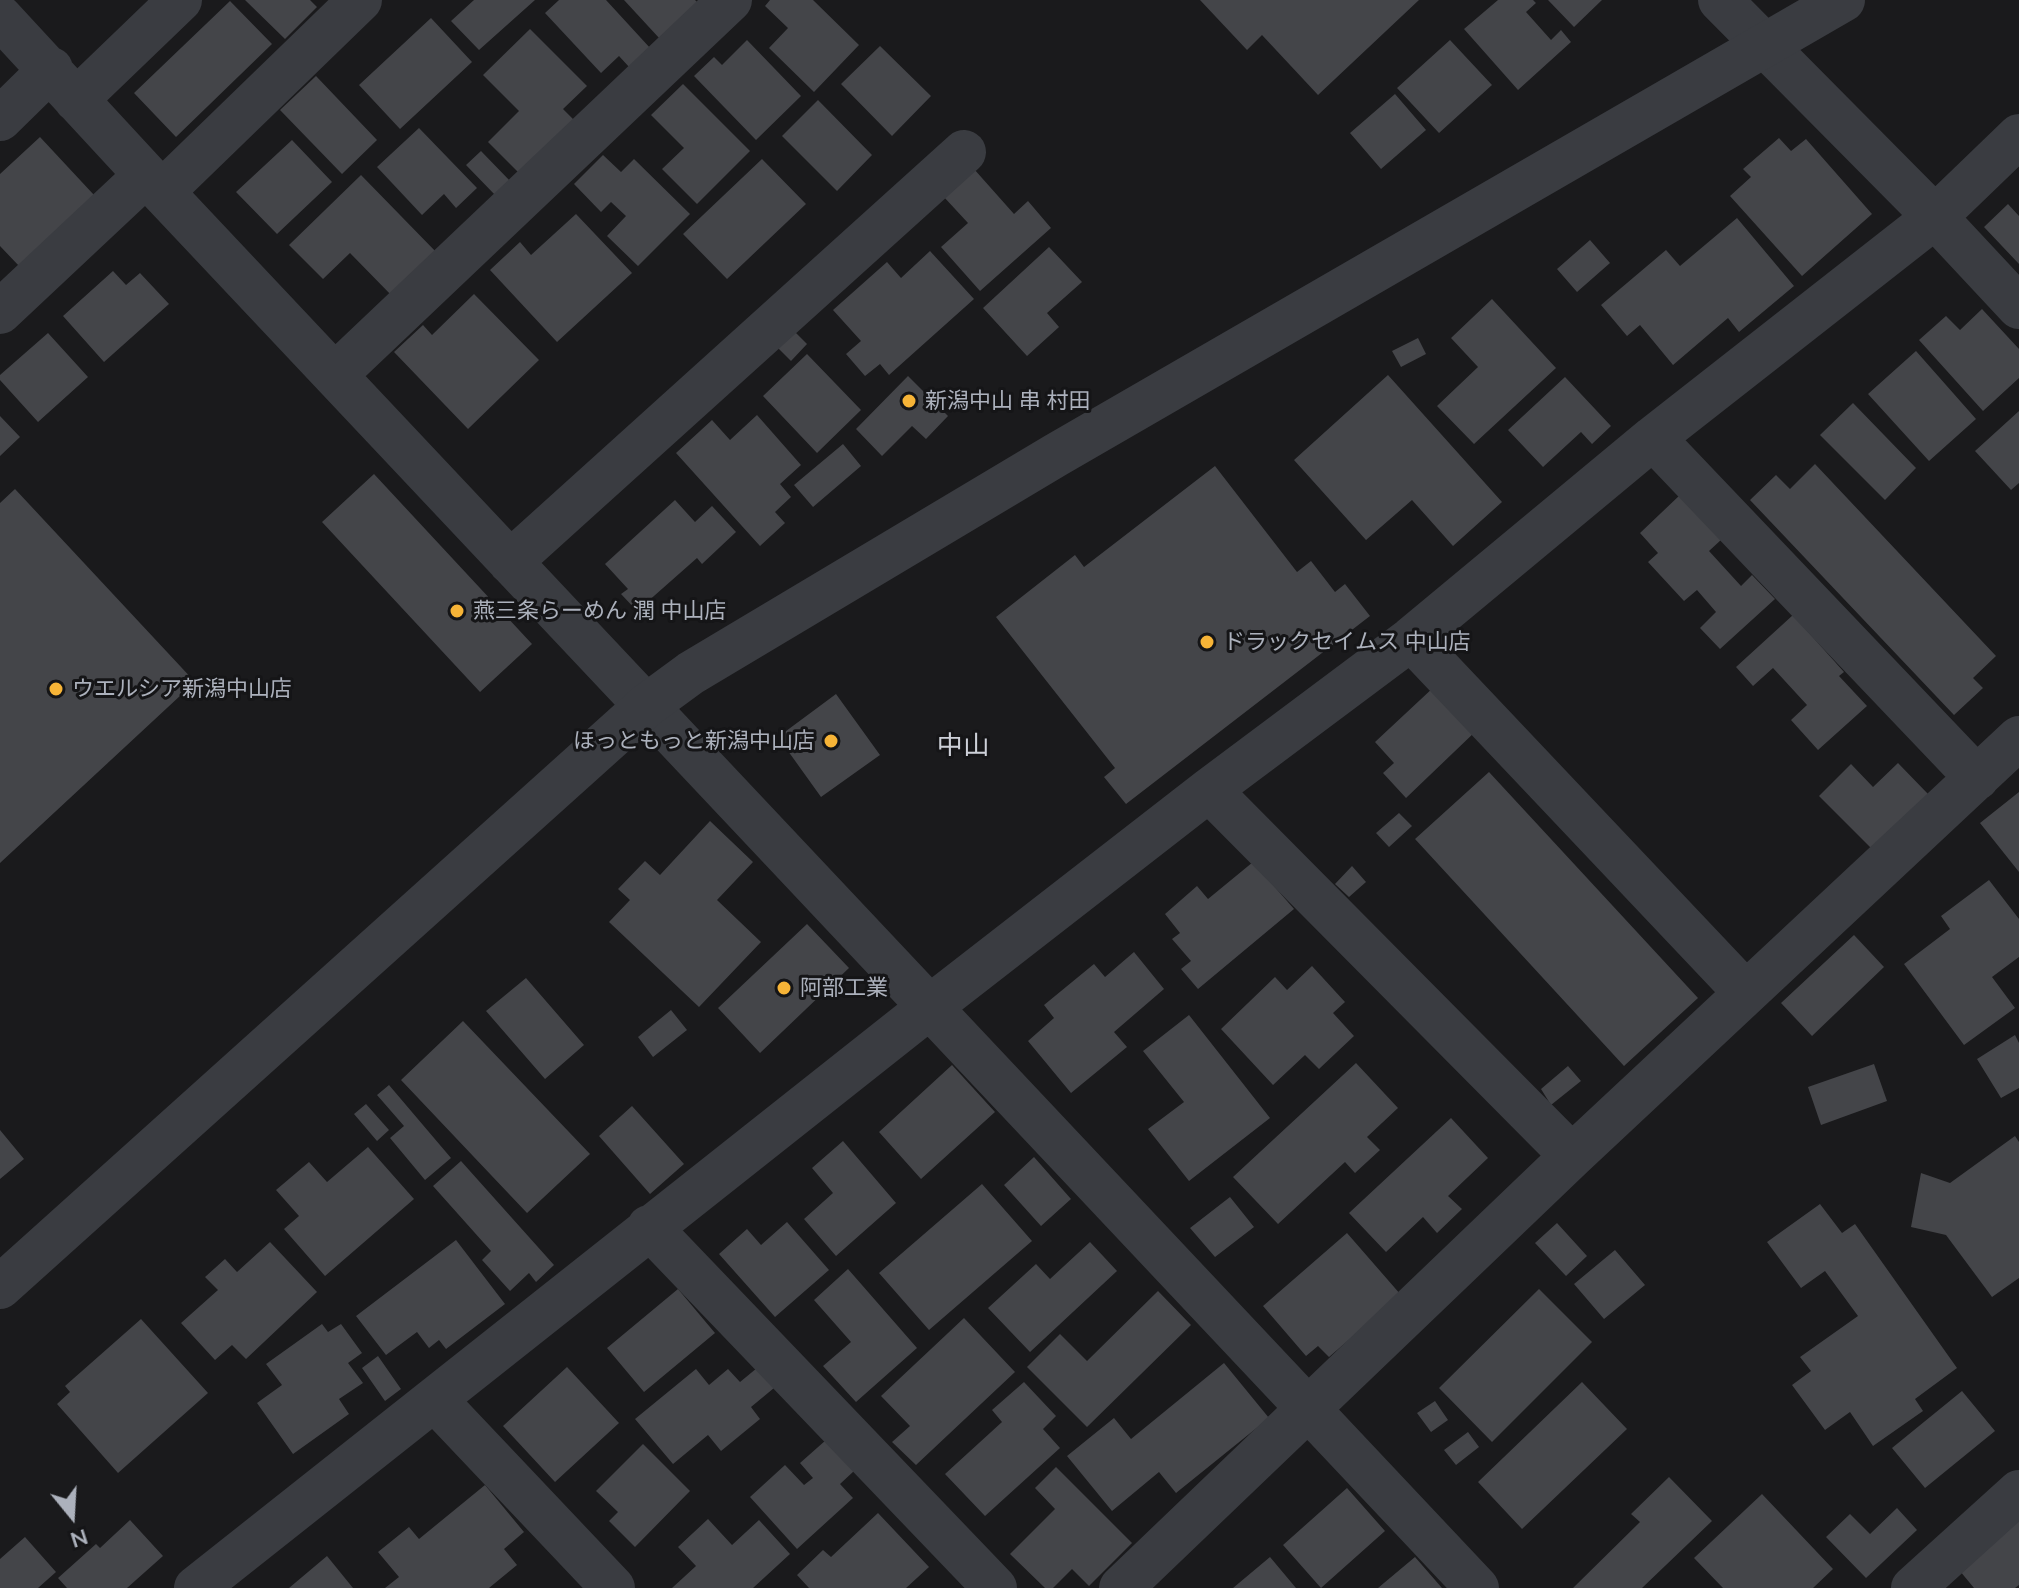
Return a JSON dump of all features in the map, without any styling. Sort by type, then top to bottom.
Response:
[{"type":"street","points":[[0,119],[63,85],[180,0]]},
{"type":"street","points":[[0,312],[155,183],[360,0]]},
{"type":"street","points":[[336,374],[730,0]]},
{"type":"street","points":[[1720,0],[1935,217],[2019,307]]},
{"type":"street","points":[[0,1287],[646,706],[691,673],[1056,455],[1843,0]]},
{"type":"street","points":[[0,17],[1477,1588]]},
{"type":"street","points":[[206,1585],[649,1227],[1209,790],[1411,639],[1653,438],[1935,217],[2019,136]]},
{"type":"street","points":[[510,562],[964,152]]},
{"type":"street","points":[[1653,438],[1977,778]]},
{"type":"street","points":[[1411,639],[1745,992]]},
{"type":"street","points":[[1121,1588],[1745,992],[2019,738]]},
{"type":"street","points":[[1209,790],[1572,1156]]},
{"type":"street","points":[[649,1227],[995,1588]]},
{"type":"street","points":[[435,1400],[613,1588]]},
{"type":"street","points":[[1913,1588],[2019,1492]]},
{"type":"building","points":[[245,0],[310,0],[317,7],[285,39]]},
{"type":"building","points":[[474,0],[535,0],[479,50],[451,21]]},
{"type":"building","points":[[559,0],[606,0],[651,49],[630,68],[619,56],[601,73],[545,13]]},
{"type":"building","points":[[624,0],[695,0],[699,4],[660,39]]},
{"type":"building","points":[[770,0],[813,0],[859,45],[814,92],[769,48],[788,28],[765,6]]},
{"type":"building","points":[[1200,0],[1419,0],[1318,95],[1262,35],[1247,50]]},
{"type":"building","points":[[1498,0],[1533,0],[1536,3],[1526,12],[1551,40],[1561,30],[1571,42],[1518,90],[1464,29]]},
{"type":"building","points":[[1548,0],[1602,0],[1574,27]]},
{"type":"building","points":[[230,1],[272,44],[176,137],[134,93]]},
{"type":"building","points":[[431,18],[472,62],[400,129],[359,85]]},
{"type":"building","points":[[530,29],[587,86],[563,109],[575,121],[520,174],[488,142],[519,111],[483,75]]},
{"type":"building","points":[[747,40],[801,96],[756,140],[694,76],[714,57],[722,65]]},
{"type":"building","points":[[1450,40],[1492,85],[1439,133],[1397,88]]},
{"type":"building","points":[[880,46],[931,96],[892,136],[841,84]]},
{"type":"building","points":[[316,76],[377,140],[342,174],[280,110]]},
{"type":"building","points":[[683,84],[750,151],[697,204],[662,169],[684,148],[651,115]]},
{"type":"building","points":[[1395,94],[1426,130],[1381,169],[1350,133]]},
{"type":"building","points":[[818,100],[872,155],[837,191],[782,136]]},
{"type":"building","points":[[419,128],[477,188],[456,208],[444,194],[422,215],[377,167]]},
{"type":"building","points":[[40,137],[94,195],[19,266],[0,246],[0,174]]},
{"type":"building","points":[[1779,138],[1791,151],[1806,139],[1872,214],[1802,276],[1730,196],[1751,177],[1743,169]]},
{"type":"building","points":[[292,140],[332,182],[277,234],[236,192]]},
{"type":"building","points":[[481,151],[511,182],[496,196],[466,165]]},
{"type":"building","points":[[603,155],[621,172],[634,159],[690,214],[638,266],[607,236],[626,216],[611,202],[601,212],[574,184]]},
{"type":"building","points":[[762,159],[806,204],[727,279],[683,234]]},
{"type":"building","points":[[974,169],[1014,214],[1028,201],[1051,228],[980,291],[941,247],[968,223],[943,196]]},
{"type":"building","points":[[361,175],[439,255],[394,298],[350,253],[323,279],[289,245]]},
{"type":"building","points":[[2008,204],[2019,216],[2019,264],[1984,227]]},
{"type":"building","points":[[576,214],[632,273],[557,342],[490,270],[520,242],[531,255]]},
{"type":"building","points":[[1737,218],[1794,286],[1739,332],[1728,318],[1673,365],[1640,325],[1627,336],[1601,305],[1666,250],[1680,266]]},
{"type":"building","points":[[1590,240],[1610,263],[1577,292],[1557,269]]},
{"type":"building","points":[[1049,247],[1082,282],[1047,313],[1059,327],[1027,356],[983,308]]},
{"type":"building","points":[[930,251],[974,299],[889,375],[880,364],[865,376],[846,354],[861,341],[833,310],[887,262],[901,278]]},
{"type":"building","points":[[113,271],[126,285],[140,273],[169,304],[104,362],[63,316]]},
{"type":"building","points":[[474,294],[539,360],[468,429],[394,352],[423,325],[432,335]]},
{"type":"building","points":[[1492,299],[1556,368],[1474,444],[1437,406],[1478,367],[1451,338]]},
{"type":"building","points":[[1982,309],[2019,349],[2019,378],[1983,411],[1919,340],[1946,316],[1960,330]]},
{"type":"building","points":[[791,328],[807,344],[791,361],[775,345]]},
{"type":"building","points":[[48,333],[88,377],[38,422],[0,380],[0,375]]},
{"type":"building","points":[[1418,338],[1426,354],[1401,367],[1392,351]]},
{"type":"building","points":[[1916,351],[1976,419],[1929,461],[1868,394]]},
{"type":"building","points":[[807,354],[861,410],[817,453],[763,396]]},
{"type":"building","points":[[1388,375],[1502,502],[1453,546],[1412,500],[1366,540],[1294,460]]},
{"type":"building","points":[[908,376],[948,416],[926,439],[912,426],[882,456],[856,429]]},
{"type":"building","points":[[1565,377],[1611,426],[1592,444],[1581,432],[1543,467],[1508,430]]},
{"type":"building","points":[[1853,403],[1916,468],[1885,500],[1820,435]]},
{"type":"building","points":[[2019,411],[2019,483],[2011,490],[1975,451]]},
{"type":"building","points":[[757,415],[801,465],[780,484],[791,497],[775,512],[785,523],[760,546],[676,453],[712,420],[730,440]]},
{"type":"building","points":[[0,416],[20,437],[0,456]]},
{"type":"building","points":[[843,444],[861,466],[813,507],[794,485]]},
{"type":"building","points":[[1815,464],[1996,656],[1973,678],[1983,688],[1954,715],[1750,500],[1776,475],[1790,489]]},
{"type":"building","points":[[1215,466],[1297,572],[1311,561],[1335,592],[1345,584],[1370,616],[1126,804],[1104,777],[1115,768],[996,617],[1075,555],[1084,567]]},
{"type":"building","points":[[374,474],[532,644],[480,692],[322,522]]},
{"type":"building","points":[[15,489],[195,682],[0,863],[0,503]]},
{"type":"building","points":[[1681,494],[1722,539],[1709,551],[1741,586],[1752,575],[1775,599],[1720,649],[1700,628],[1716,612],[1697,590],[1684,601],[1648,562],[1658,553],[1640,533]]},
{"type":"building","points":[[675,500],[695,522],[712,506],[736,532],[702,564],[697,558],[637,611],[621,594],[628,589],[605,564]]},
{"type":"building","points":[[1793,615],[1844,672],[1839,676],[1867,706],[1818,750],[1791,720],[1807,705],[1773,668],[1753,686],[1736,667]]},
{"type":"building","points":[[1435,686],[1477,730],[1406,798],[1383,773],[1394,763],[1375,742]]},
{"type":"building","points":[[836,694],[880,755],[821,797],[778,737]]},
{"type":"building","points":[[1898,763],[1928,794],[1872,849],[1819,796],[1851,764],[1873,787]]},
{"type":"building","points":[[1489,772],[1698,998],[1624,1066],[1415,839]]},
{"type":"building","points":[[2019,792],[2019,872],[1980,823]]},
{"type":"building","points":[[1399,813],[1412,826],[1389,847],[1376,833]]},
{"type":"building","points":[[710,821],[753,862],[717,900],[761,942],[699,1007],[609,922],[630,900],[618,889],[645,861],[660,875]]},
{"type":"building","points":[[1253,862],[1294,909],[1198,989],[1181,969],[1191,961],[1172,939],[1180,933],[1165,914],[1197,886],[1208,899]]},
{"type":"building","points":[[1352,866],[1366,882],[1349,897],[1335,884]]},
{"type":"building","points":[[1989,880],[2019,919],[2019,957],[1992,977],[2015,1008],[1964,1045],[1904,964],[1950,929],[1941,916]]},
{"type":"building","name":"阿部工業","points":[[807,924],[849,968],[760,1053],[718,1008]]},
{"type":"building","points":[[1854,935],[1884,967],[1812,1036],[1781,1003]]},
{"type":"building","points":[[1134,952],[1164,989],[1114,1032],[1127,1047],[1071,1093],[1028,1041],[1054,1018],[1044,1005],[1094,964],[1105,977]]},
{"type":"building","points":[[1312,966],[1345,1002],[1333,1013],[1354,1036],[1319,1069],[1305,1055],[1273,1085],[1221,1029],[1275,977],[1287,990]]},
{"type":"building","points":[[526,978],[584,1045],[545,1079],[486,1011]]},
{"type":"building","points":[[671,1010],[687,1030],[653,1057],[638,1037]]},
{"type":"building","points":[[1189,1015],[1270,1118],[1189,1181],[1148,1129],[1184,1102],[1143,1051]]},
{"type":"building","points":[[463,1021],[590,1154],[527,1213],[401,1080]]},
{"type":"building","points":[[2015,1035],[2019,1043],[2019,1088],[2001,1098],[1977,1059]]},
{"type":"building","points":[[1356,1063],[1398,1108],[1367,1137],[1380,1150],[1355,1173],[1345,1162],[1278,1224],[1233,1177]]},
{"type":"building","points":[[1874,1064],[1887,1101],[1821,1125],[1808,1087]]},
{"type":"building","points":[[952,1065],[995,1112],[921,1179],[879,1132]]},
{"type":"building","points":[[1568,1066],[1581,1081],[1551,1105],[1541,1089]]},
{"type":"building","points":[[389,1085],[451,1158],[425,1180],[390,1138],[404,1126],[377,1095]]},
{"type":"building","points":[[366,1104],[389,1130],[377,1141],[354,1114]]},
{"type":"building","points":[[632,1106],[684,1164],[650,1194],[599,1136]]},
{"type":"building","points":[[1451,1118],[1488,1158],[1448,1196],[1462,1209],[1437,1233],[1423,1217],[1386,1252],[1349,1213]]},
{"type":"building","points":[[0,1130],[24,1159],[0,1179]]},
{"type":"building","points":[[2015,1136],[2019,1142],[2019,1278],[1992,1297],[1946,1235],[1911,1227],[1921,1173],[1950,1183]]},
{"type":"building","points":[[843,1141],[896,1203],[836,1256],[804,1219],[833,1193],[812,1168]]},
{"type":"building","points":[[368,1147],[414,1199],[325,1276],[284,1229],[299,1216],[276,1190],[309,1162],[327,1182]]},
{"type":"building","points":[[1034,1157],[1071,1199],[1041,1226],[1004,1185]]},
{"type":"building","points":[[461,1161],[554,1265],[536,1282],[529,1273],[510,1291],[482,1260],[491,1251],[433,1186]]},
{"type":"building","points":[[982,1184],[1032,1241],[929,1330],[879,1273]]},
{"type":"building","points":[[1230,1197],[1254,1227],[1215,1257],[1190,1228]]},
{"type":"building","points":[[1820,1204],[1842,1233],[1855,1224],[1957,1368],[1915,1399],[1923,1411],[1873,1446],[1850,1412],[1825,1430],[1792,1385],[1811,1371],[1800,1357],[1858,1316],[1825,1271],[1801,1288],[1767,1242]]},
{"type":"building","points":[[787,1222],[829,1270],[775,1317],[719,1254],[747,1229],[761,1245]]},
{"type":"building","points":[[1557,1223],[1587,1256],[1566,1276],[1535,1243]]},
{"type":"building","points":[[1347,1233],[1401,1295],[1329,1357],[1318,1346],[1306,1356],[1263,1306]]},
{"type":"building","points":[[456,1240],[505,1304],[446,1349],[439,1340],[429,1348],[417,1332],[386,1355],[356,1316]]},
{"type":"building","points":[[270,1242],[317,1292],[246,1359],[232,1345],[215,1360],[181,1323],[218,1290],[205,1277],[225,1259],[237,1272]]},
{"type":"building","points":[[1090,1242],[1117,1271],[1030,1352],[988,1308],[1036,1264],[1050,1279]]},
{"type":"building","points":[[1615,1250],[1645,1285],[1604,1319],[1574,1284]]},
{"type":"building","points":[[848,1269],[917,1348],[856,1402],[823,1366],[851,1342],[814,1300]]},
{"type":"building","points":[[678,1289],[715,1333],[644,1392],[607,1348]]},
{"type":"building","points":[[1539,1289],[1592,1342],[1492,1442],[1439,1388]]},
{"type":"building","points":[[1158,1291],[1191,1325],[1087,1427],[1027,1367],[1060,1334],[1087,1361]]},
{"type":"building","points":[[964,1318],[1015,1372],[916,1465],[892,1442],[910,1426],[881,1396]]},
{"type":"building","points":[[141,1319],[208,1393],[118,1473],[57,1404],[70,1392],[65,1386]]},
{"type":"building","points":[[322,1324],[328,1332],[341,1324],[362,1353],[348,1363],[363,1383],[339,1399],[349,1414],[293,1454],[257,1403],[282,1385],[266,1364]]},
{"type":"building","points":[[378,1356],[401,1389],[385,1401],[362,1368]]},
{"type":"building","points":[[1224,1363],[1269,1418],[1176,1493],[1159,1472],[1112,1511],[1067,1456],[1114,1418],[1131,1439]]},
{"type":"building","points":[[567,1367],[619,1423],[555,1482],[503,1426]]},
{"type":"building","points":[[757,1368],[774,1388],[751,1407],[760,1419],[721,1451],[708,1435],[673,1464],[635,1419],[696,1369],[709,1385],[728,1369],[740,1382]]},
{"type":"building","points":[[1024,1382],[1056,1416],[1043,1429],[1060,1448],[985,1516],[945,1474],[1002,1422],[992,1410]]},
{"type":"building","points":[[1582,1382],[1627,1429],[1522,1529],[1478,1482]]},
{"type":"building","points":[[1962,1391],[1995,1431],[1925,1488],[1892,1448]]},
{"type":"building","points":[[1435,1401],[1448,1420],[1431,1432],[1417,1413]]},
{"type":"building","points":[[1468,1432],[1479,1447],[1456,1465],[1444,1450]]},
{"type":"building","points":[[826,1440],[854,1471],[840,1484],[853,1498],[797,1549],[750,1497],[785,1465],[804,1485],[813,1478],[800,1463]]},
{"type":"building","points":[[643,1444],[690,1491],[635,1547],[609,1521],[618,1512],[596,1491]]},
{"type":"building","points":[[1056,1467],[1132,1543],[1089,1586],[1072,1569],[1053,1588],[1045,1588],[1010,1554],[1055,1509],[1035,1488]]},
{"type":"building","points":[[1669,1477],[1712,1521],[1642,1588],[1573,1588],[1640,1522],[1631,1514]]},
{"type":"building","points":[[485,1485],[524,1532],[504,1549],[517,1565],[489,1588],[385,1588],[399,1577],[378,1552],[409,1527],[419,1539]]},
{"type":"building","points":[[1347,1488],[1385,1531],[1321,1588],[1283,1545]]},
{"type":"building","points":[[1762,1494],[1833,1569],[1813,1588],[1723,1588],[1694,1558]]},
{"type":"building","points":[[1897,1508],[1917,1530],[1866,1578],[1826,1537],[1850,1514],[1870,1534]]},
{"type":"building","points":[[2019,1512],[2019,1585],[2015,1588],[1974,1588],[1955,1565]]},
{"type":"building","points":[[878,1513],[929,1567],[906,1588],[809,1588],[797,1575],[823,1550],[831,1557]]},
{"type":"building","points":[[708,1519],[732,1545],[759,1520],[790,1554],[753,1588],[672,1588],[696,1566],[678,1547]]},
{"type":"building","points":[[130,1520],[163,1556],[127,1588],[67,1588],[58,1578],[96,1544],[100,1548]]},
{"type":"building","points":[[25,1537],[56,1572],[38,1588],[0,1588],[0,1559]]},
{"type":"building","points":[[327,1556],[353,1588],[289,1588]]},
{"type":"building","points":[[1270,1557],[1296,1588],[1233,1588]]},
{"type":"building","points":[[1415,1557],[1442,1588],[1378,1588]]},
{"type":"place","name":"新潟中山 串 村田","points":[[909,401]]},
{"type":"place","name":"燕三条らーめん 潤 中山店","points":[[457,611]]},
{"type":"place","name":"ドラックセイムス 中山店","points":[[1207,642]]},
{"type":"place","name":"ウエルシア新潟中山店","points":[[56,689]]},
{"type":"place","name":"ほっともっと新潟中山店","points":[[831,741]]},
{"type":"place","name":"阿部工業","points":[[784,988]]},
{"type":"district","name":"中山","points":[[963,746]]}]
